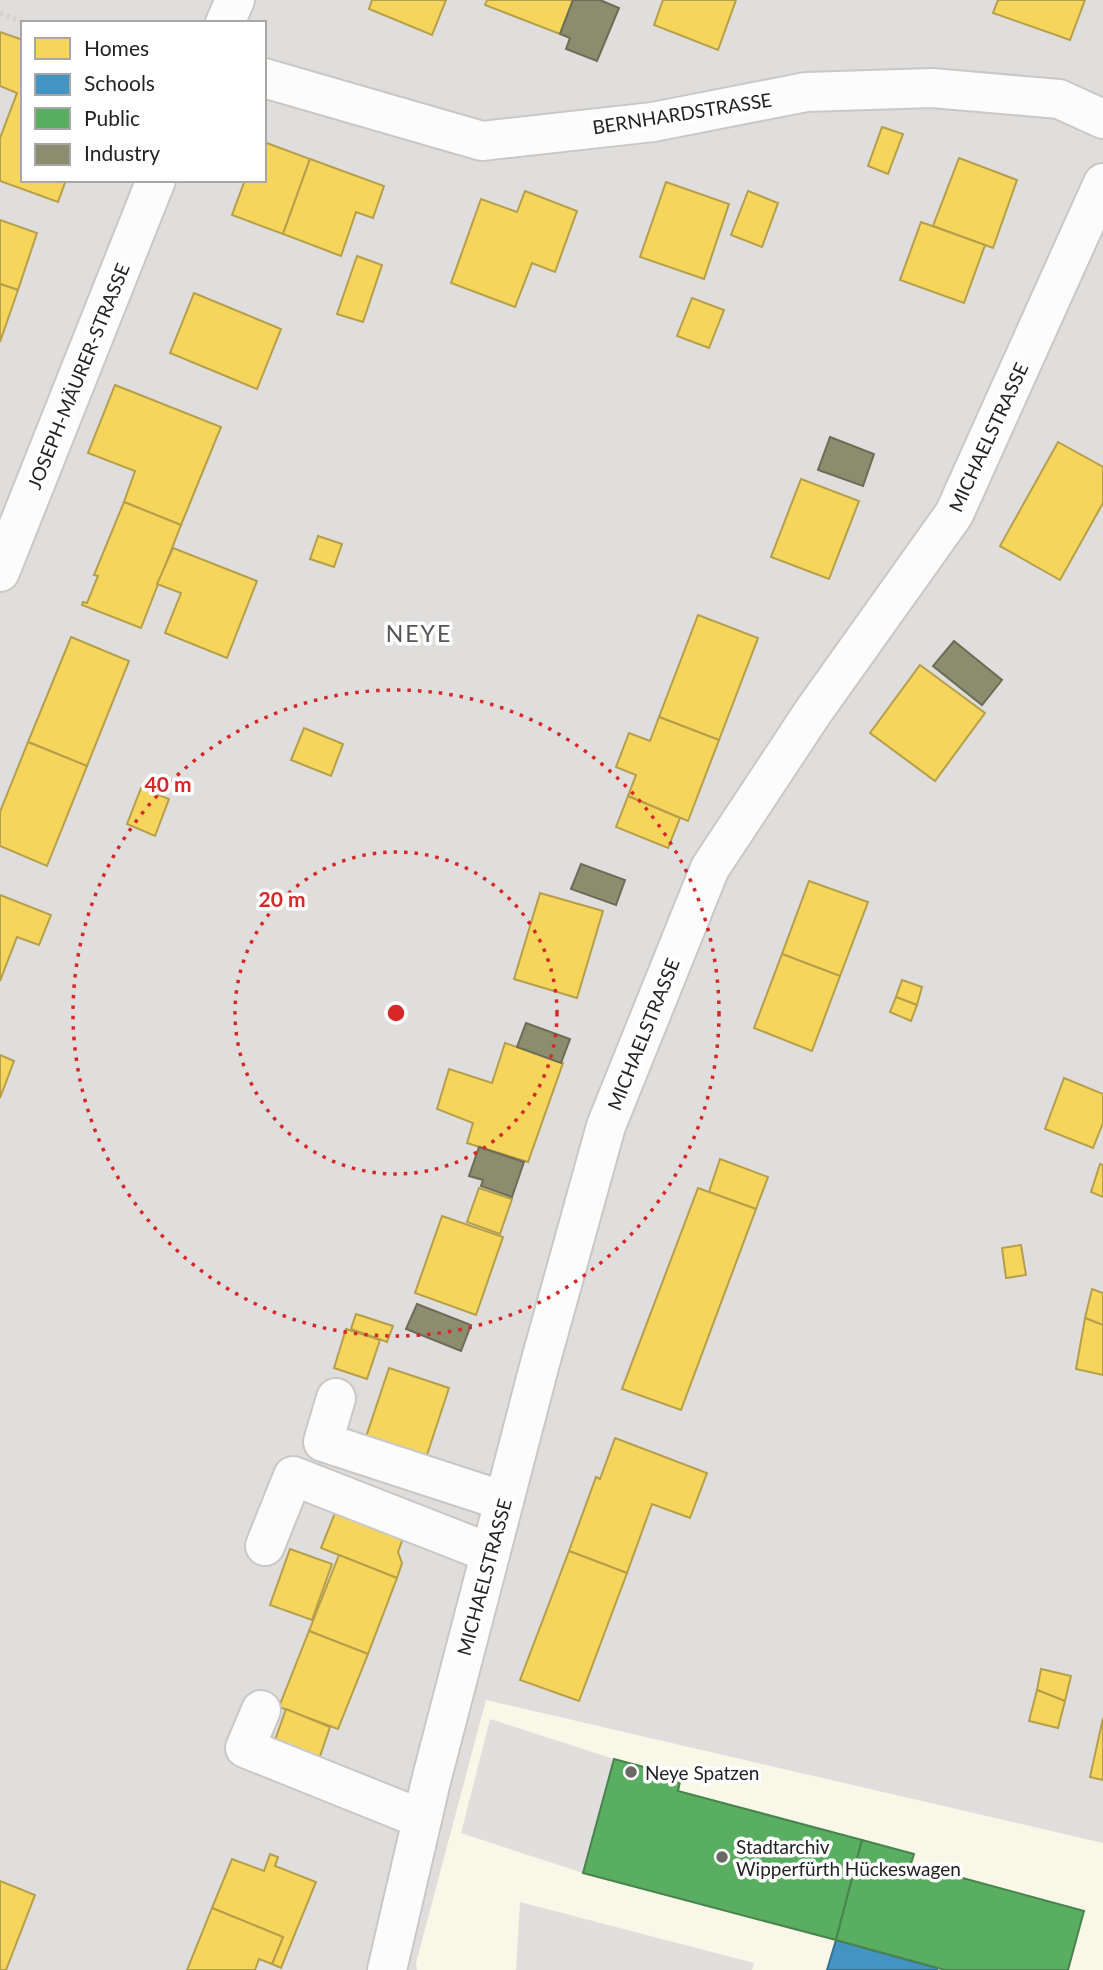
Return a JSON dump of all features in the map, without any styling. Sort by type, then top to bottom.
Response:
[{"type":"street","points":[[226,21],[235,0]]},
{"type":"street","name":"BERNHARDSTRASSE","points":[[266,79],[482,141],[653,122],[818,92],[932,88],[1059,99],[1103,119]]},
{"type":"street","name":"JOSEPH-MÄURER-STRASSE","points":[[0,572],[155,182]]},
{"type":"street","name":"MICHAELSTRASSE","points":[[387,1970],[422,1819],[490,1553],[606,1126],[710,868],[813,712],[954,514],[1103,183]]},
{"type":"street","points":[[336,1398],[323,1442],[504,1501]]},
{"type":"street","points":[[265,1546],[293,1476],[490,1553]]},
{"type":"street","points":[[261,1710],[245,1748],[422,1819]]},
{"type":"path","points":[[0,13],[21,21]]},
{"type":"shaded area","name":"NEYE","points":[[0,0],[1103,0],[1103,1970],[0,1970]]},
{"type":"shaded area","name":"Neye Spatzen","points":[[486,1700],[1103,1843],[1103,1970],[417,1970],[416,1963]]},
{"type":"shaded area","points":[[490,1719],[614,1759],[583,1873],[461,1833]]},
{"type":"shaded area","points":[[520,1902],[754,1963],[752,1970],[516,1970]]},
{"type":"building: Homes","points":[[372,0],[446,0],[432,35],[369,9]]},
{"type":"building: Homes","points":[[487,0],[573,0],[560,34],[485,5]]},
{"type":"building: Homes","points":[[663,0],[736,0],[718,50],[654,25]]},
{"type":"building: Homes","points":[[998,0],[1085,0],[1070,40],[993,13]]},
{"type":"building: Homes","points":[[0,32],[21,39],[21,182],[65,182],[58,202],[0,181],[0,138],[17,93],[0,86]]},
{"type":"building: Homes","points":[[882,127],[903,134],[888,174],[868,166]]},
{"type":"building: Homes","points":[[266,143],[310,159],[283,234],[232,215],[244,182],[266,182]]},
{"type":"building: Homes","points":[[959,158],[1017,180],[993,248],[933,226]]},
{"type":"building: Homes","points":[[310,159],[384,186],[373,218],[356,212],[341,256],[283,234]]},
{"type":"building: Homes","points":[[666,182],[729,204],[704,279],[640,257]]},
{"type":"building: Homes","points":[[525,191],[577,211],[555,272],[532,263],[515,307],[451,283],[481,199],[517,212]]},
{"type":"building: Homes","points":[[748,191],[778,203],[762,247],[731,235]]},
{"type":"building: Homes","points":[[0,220],[37,233],[18,290],[0,284]]},
{"type":"building: Homes","points":[[921,222],[985,245],[964,303],[900,280]]},
{"type":"building: Homes","points":[[357,256],[382,265],[363,322],[337,314]]},
{"type":"building: Homes","points":[[0,284],[18,290],[0,342]]},
{"type":"building: Homes","points":[[194,293],[281,329],[257,389],[170,353]]},
{"type":"building: Homes","points":[[692,298],[724,310],[709,348],[677,336]]},
{"type":"building: Homes","points":[[115,385],[221,427],[181,525],[124,502],[135,471],[88,453]]},
{"type":"building: Homes","points":[[1058,442],[1103,467],[1103,503],[1060,580],[1000,546]]},
{"type":"building: Homes","points":[[801,479],[859,501],[829,579],[771,557]]},
{"type":"building: Homes","points":[[124,502],[181,525],[141,628],[82,605],[83,602],[87,603],[98,576],[94,575]]},
{"type":"building: Homes","points":[[318,536],[342,544],[334,567],[310,559]]},
{"type":"building: Homes","points":[[173,548],[257,581],[227,658],[165,633],[181,593],[157,584]]},
{"type":"building: Homes","points":[[698,615],[758,638],[719,740],[659,717]]},
{"type":"building: Homes","points":[[71,637],[129,661],[87,766],[28,742]]},
{"type":"building: Homes","points":[[920,665],[985,713],[935,781],[870,733]]},
{"type":"building: Homes","points":[[659,717],[719,740],[688,821],[628,796],[636,775],[616,767],[629,733],[650,741]]},
{"type":"building: Homes","points":[[304,728],[343,744],[331,776],[291,760]]},
{"type":"building: Homes","points":[[28,742],[87,766],[47,866],[0,846],[0,812]]},
{"type":"building: Homes","points":[[141,788],[169,799],[155,836],[127,824]]},
{"type":"building: Homes","points":[[628,796],[680,818],[668,848],[616,827]]},
{"type":"building: Homes","points":[[809,881],[868,902],[840,976],[782,954]]},
{"type":"building: Homes","points":[[540,893],[603,911],[577,998],[514,979]]},
{"type":"building: Homes","points":[[0,895],[51,915],[39,945],[17,937],[0,981]]},
{"type":"building: Homes","points":[[782,954],[840,976],[812,1051],[754,1028]]},
{"type":"building: Homes","points":[[902,980],[922,987],[917,1005],[896,997]]},
{"type":"building: Homes","points":[[896,997],[917,1005],[911,1021],[890,1012]]},
{"type":"building: Homes","points":[[505,1043],[563,1063],[528,1162],[467,1143],[473,1123],[437,1109],[449,1069],[492,1083]]},
{"type":"building: Homes","points":[[0,1055],[14,1061],[0,1098]]},
{"type":"building: Homes","points":[[1064,1078],[1103,1094],[1103,1123],[1093,1148],[1045,1129]]},
{"type":"building: Homes","points":[[720,1159],[768,1177],[756,1209],[709,1192]]},
{"type":"building: Homes","points":[[1100,1164],[1103,1165],[1103,1197],[1091,1192]]},
{"type":"building: Homes","points":[[479,1188],[512,1199],[500,1234],[467,1222]]},
{"type":"building: Homes","points":[[698,1188],[756,1209],[681,1410],[622,1389]]},
{"type":"building: Homes","points":[[442,1216],[503,1237],[476,1315],[415,1293]]},
{"type":"building: Homes","points":[[1021,1245],[1026,1275],[1006,1278],[1002,1248]]},
{"type":"building: Homes","points":[[1092,1289],[1103,1293],[1103,1325],[1085,1318]]},
{"type":"building: Homes","points":[[356,1314],[393,1326],[387,1342],[351,1329]]},
{"type":"building: Homes","points":[[1085,1318],[1103,1325],[1103,1375],[1076,1369]]},
{"type":"building: Homes","points":[[346,1329],[380,1340],[367,1379],[334,1368]]},
{"type":"building: Homes","points":[[389,1368],[449,1388],[423,1467],[363,1446]]},
{"type":"building: Homes","points":[[615,1438],[707,1473],[690,1518],[652,1504],[627,1573],[569,1551],[596,1477],[600,1479]]},
{"type":"building: Homes","points":[[339,1503],[406,1530],[398,1552],[402,1563],[397,1578],[321,1548]]},
{"type":"building: Homes","points":[[290,1549],[332,1564],[312,1620],[270,1605]]},
{"type":"building: Homes","points":[[569,1551],[627,1573],[579,1701],[520,1680]]},
{"type":"building: Homes","points":[[339,1555],[397,1578],[368,1654],[309,1631]]},
{"type":"building: Homes","points":[[309,1631],[368,1654],[338,1729],[279,1707]]},
{"type":"building: Homes","points":[[1041,1669],[1071,1676],[1065,1701],[1037,1690]]},
{"type":"building: Homes","points":[[1037,1690],[1065,1701],[1058,1728],[1029,1721]]},
{"type":"building: Homes","points":[[286,1709],[330,1727],[318,1762],[274,1743]]},
{"type":"building: Homes","points":[[1103,1718],[1103,1780],[1090,1777]]},
{"type":"building: Homes","points":[[270,1854],[278,1857],[275,1866],[316,1882],[281,1968],[272,1964],[283,1937],[212,1908],[232,1859],[264,1871]]},
{"type":"building: Homes","points":[[0,1881],[35,1895],[6,1970],[0,1970]]},
{"type":"building: Homes","points":[[212,1908],[283,1937],[272,1964],[259,1959],[255,1970],[187,1970]]},
{"type":"building: Schools","points":[[836,1940],[937,1968],[937,1970],[827,1970]]},
{"type":"building: Public","name":"Stadtarchiv Wipperfürth Hückeswagen","points":[[614,1759],[681,1777],[678,1791],[862,1840],[836,1940],[583,1873]]},
{"type":"building: Public","points":[[862,1840],[914,1854],[911,1864],[1084,1911],[1068,1970],[945,1970],[836,1940]]},
{"type":"building: Industry","points":[[573,0],[600,0],[619,8],[597,61],[566,49],[570,38],[560,34]]},
{"type":"building: Industry","points":[[830,437],[874,454],[863,486],[818,470]]},
{"type":"building: Industry","points":[[954,641],[1002,680],[982,705],[933,666]]},
{"type":"building: Industry","points":[[581,864],[625,880],[616,905],[571,889]]},
{"type":"building: Industry","points":[[526,1023],[570,1039],[561,1063],[517,1047]]},
{"type":"building: Industry","points":[[479,1147],[524,1162],[512,1197],[481,1186],[483,1180],[469,1176]]},
{"type":"building: Industry","points":[[417,1304],[471,1325],[461,1351],[406,1329]]},
{"type":"place","name":"Neye Spatzen","points":[[631,1772]]},
{"type":"place","name":"Stadtarchiv Wipperfürth Hückeswagen","points":[[722,1857]]},
{"type":"district","name":"NEYE","points":[[419,633]]}]
